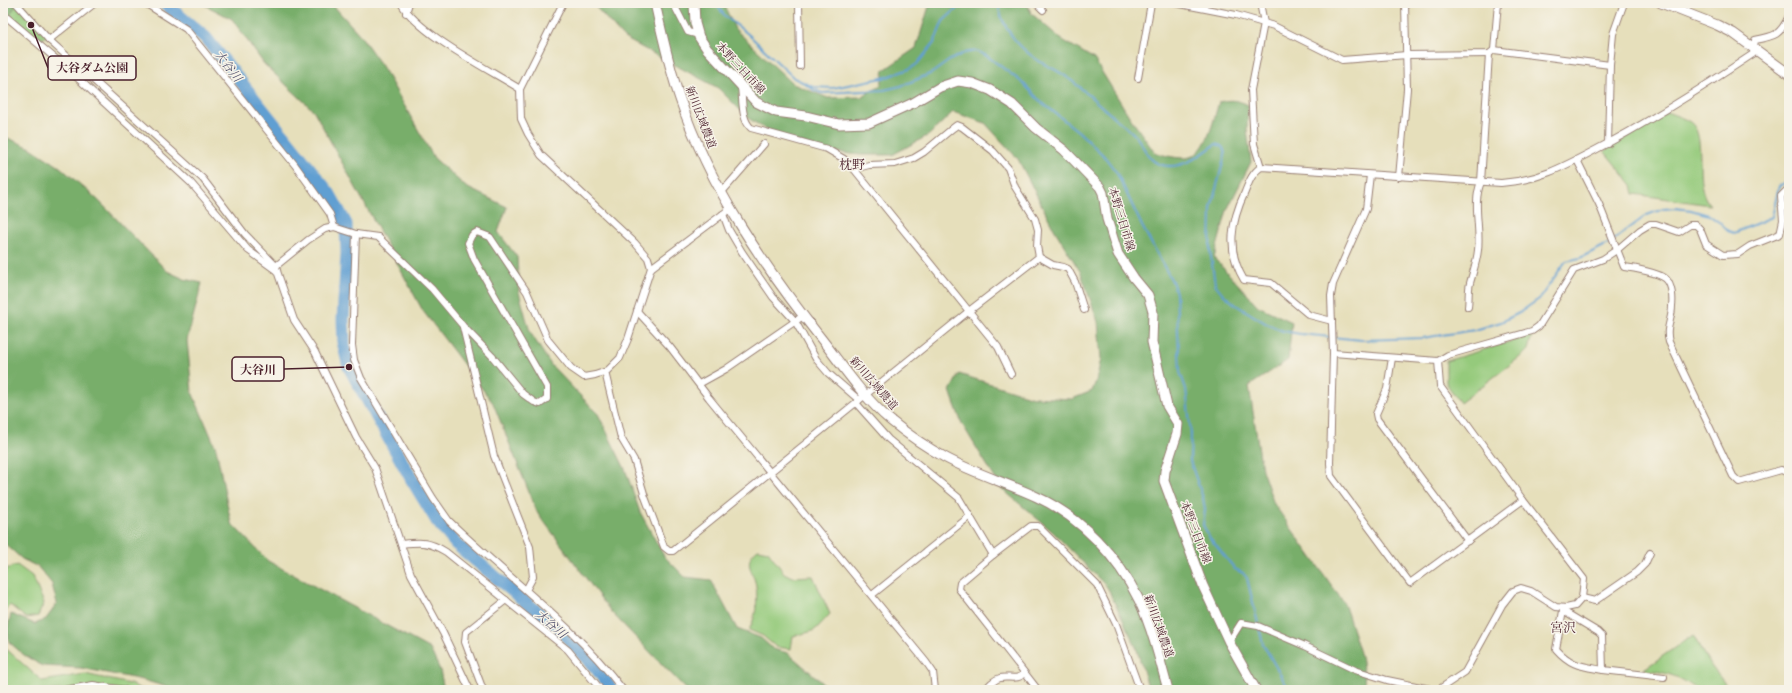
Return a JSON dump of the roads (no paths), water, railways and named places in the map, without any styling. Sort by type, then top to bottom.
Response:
[{"type":"main road","name":"新川広域農道","points":[[656,3],[661,31],[681,101],[703,156],[722,192],[727,211],[768,267],[799,318],[860,399],[916,440],[946,458],[1039,498],[1068,516],[1092,534],[1118,565],[1139,600],[1158,652],[1168,690]]},
{"type":"main road","name":"本野三日市線","points":[[694,3],[695,23],[699,35],[707,49],[756,102],[776,112],[806,116],[839,124],[869,123],[913,103],[940,87],[958,81],[972,83],[990,90],[1012,104],[1036,128],[1064,150],[1100,187],[1103,193],[1107,219],[1118,254],[1134,278],[1148,295],[1153,312],[1152,342],[1167,406],[1178,424],[1177,434],[1164,470],[1164,481],[1203,586],[1229,642],[1256,690]]},
{"type":"main road","points":[[1661,3],[1675,5],[1733,33],[1789,74]]},
{"type":"street","points":[[16,3],[49,40],[203,179],[245,234],[277,269],[294,320],[315,352],[356,437],[375,468],[412,574],[443,632],[470,690]]},
{"type":"street","points":[[49,40],[95,3]]},
{"type":"street","points":[[145,3],[186,29],[295,165],[330,214],[334,227]]},
{"type":"street","points":[[401,3],[406,13],[429,33],[520,89]]},
{"type":"street","points":[[406,13],[409,3]]},
{"type":"street","points":[[277,269],[308,240],[325,229],[334,227],[356,234],[378,237],[432,289],[463,326],[492,356],[523,394],[534,402],[540,404],[547,399],[547,387],[474,259],[468,243],[472,235],[477,232],[490,237],[527,292],[548,340],[571,368],[584,377],[605,372],[620,358],[628,339],[651,268],[648,258],[635,243],[541,155],[521,119],[520,89],[563,3]]},
{"type":"street","points":[[673,3],[688,32],[699,35]]},
{"type":"street","points":[[799,3],[800,66]]},
{"type":"street","points":[[1038,3],[1043,10]]},
{"type":"street","points":[[1138,78],[1151,3]]},
{"type":"street","points":[[1175,3],[1236,15],[1274,26],[1342,60],[1407,55],[1492,52],[1610,65]]},
{"type":"street","points":[[1260,3],[1264,23],[1251,90],[1254,144],[1261,167]]},
{"type":"street","points":[[1399,177],[1407,89],[1405,3]]},
{"type":"street","points":[[1468,307],[1469,284],[1474,273],[1478,249],[1477,208],[1481,182],[1492,52],[1498,3]]},
{"type":"street","points":[[1608,144],[1610,65],[1613,34],[1624,3]]},
{"type":"street","points":[[3,14],[70,71],[185,178],[248,250],[277,269]]},
{"type":"street","points":[[1332,321],[1309,315],[1271,283],[1244,280],[1240,273],[1231,238],[1236,211],[1254,172],[1261,167],[1481,182],[1520,182],[1548,174],[1638,128],[1704,87],[1753,54],[1755,40],[1768,38],[1781,31],[1789,16]]},
{"type":"street","points":[[742,88],[744,116],[747,124],[751,128],[827,149],[844,159],[854,169],[998,347],[1011,374]]},
{"type":"street","points":[[854,169],[869,165],[895,164],[914,158],[924,152],[957,125],[962,127],[993,151],[1008,168],[1018,193],[1035,220],[1038,230],[1037,246],[1039,257],[1053,265],[1063,266],[1068,269],[1075,282],[1084,310]]},
{"type":"street","points":[[722,192],[764,144]]},
{"type":"street","points":[[1577,160],[1599,204],[1624,267],[1634,268],[1665,278],[1670,286],[1672,306],[1666,332],[1732,476],[1739,482],[1781,470],[1789,473]]},
{"type":"street","points":[[1370,175],[1366,209],[1333,284],[1331,296],[1333,353],[1330,463],[1332,476],[1410,583],[1523,500]]},
{"type":"street","points":[[1333,353],[1438,361],[1448,355],[1532,331],[1539,326],[1574,270],[1603,259],[1650,224],[1656,224],[1679,232],[1690,225],[1696,225],[1700,229],[1706,244],[1723,255],[1738,254],[1750,246],[1780,234],[1783,220],[1781,196],[1789,188]]},
{"type":"street","points":[[1782,204],[1789,209]]},
{"type":"street","points":[[651,268],[727,211]]},
{"type":"street","points":[[727,211],[729,230],[755,273],[799,318],[816,359],[828,373],[860,399],[888,439],[959,498],[993,555]]},
{"type":"street","points":[[356,234],[352,345],[354,360],[361,378],[433,498],[449,521],[578,638],[602,663],[622,690]]},
{"type":"street","points":[[605,372],[621,438],[634,460],[645,497],[664,547],[669,551],[673,551],[969,311],[1039,257]]},
{"type":"street","points":[[637,311],[649,322],[670,347],[933,672],[935,690]]},
{"type":"street","points":[[699,384],[726,369],[799,318]]},
{"type":"street","points":[[463,326],[494,456],[530,547],[533,577],[526,590]]},
{"type":"street","points":[[1392,358],[1387,388],[1376,414],[1377,419],[1468,540]]},
{"type":"street","points":[[1438,361],[1440,386],[1523,500],[1584,579],[1582,598],[1575,606],[1563,610]]},
{"type":"street","points":[[872,595],[970,516]]},
{"type":"street","points":[[1038,690],[1024,674],[960,589],[960,583],[1031,526],[1038,526],[1096,585],[1116,624],[1140,690]]},
{"type":"street","points":[[401,544],[421,542],[435,545],[568,650],[600,690]]},
{"type":"street","points":[[1582,598],[1595,601],[1637,572],[1645,564],[1650,553]]},
{"type":"street","points":[[1438,690],[1465,672],[1502,605],[1513,591],[1522,588],[1531,591],[1563,610],[1602,636],[1602,670]]},
{"type":"street","points":[[483,690],[465,642],[466,632],[506,600]]},
{"type":"street","points":[[1563,610],[1556,649],[1566,660],[1579,665],[1602,670],[1664,677]]},
{"type":"street","points":[[1229,642],[1241,623],[1258,626],[1306,646],[1355,670],[1387,680],[1435,690]]},
{"type":"street","points":[[985,690],[994,680],[1000,678],[1018,678],[1024,674]]},
{"type":"street","points":[[64,690],[93,688],[125,690]]},
{"type":"waterway","name":"大谷川","points":[[164,3],[206,38],[329,193],[346,224],[347,254],[343,319],[344,346],[349,367],[412,480],[437,521],[456,544],[564,634],[596,668],[612,690]]},
{"type":"waterway","points":[[715,3],[725,16],[748,34],[794,78],[813,87],[833,88],[887,77],[909,69],[917,64],[934,43],[943,21],[963,3]]},
{"type":"waterway","points":[[998,3],[1006,27],[1016,42],[1036,59],[1075,83],[1130,130],[1154,161],[1162,165],[1177,165],[1191,160],[1216,144],[1223,148],[1225,155],[1211,208],[1210,250],[1215,284],[1223,294],[1236,305],[1267,324],[1283,331],[1362,340],[1422,338],[1475,330],[1501,322],[1519,313],[1539,299],[1566,261],[1580,258],[1608,244],[1647,215],[1663,209],[1675,208],[1691,210],[1709,215],[1728,231],[1734,233],[1772,217],[1779,186],[1789,181]]},
{"type":"waterway","points":[[805,84],[822,93],[884,90],[901,86],[932,73],[950,60],[964,53],[976,51],[987,56],[1023,83],[1040,101],[1079,132],[1104,156],[1117,173],[1142,226],[1172,281],[1176,293],[1180,372],[1186,389],[1191,434],[1190,461],[1203,498],[1205,510],[1203,525],[1210,538],[1235,569],[1243,573],[1247,578],[1263,644],[1289,690]]},
{"type":"place","name":"大谷ダム公園","points":[[31,25]]},
{"type":"place","name":"大谷川","points":[[349,367]]},
{"type":"district","name":"枕野","points":[[852,164]]},
{"type":"district","name":"宮沢","points":[[1563,627]]}]
